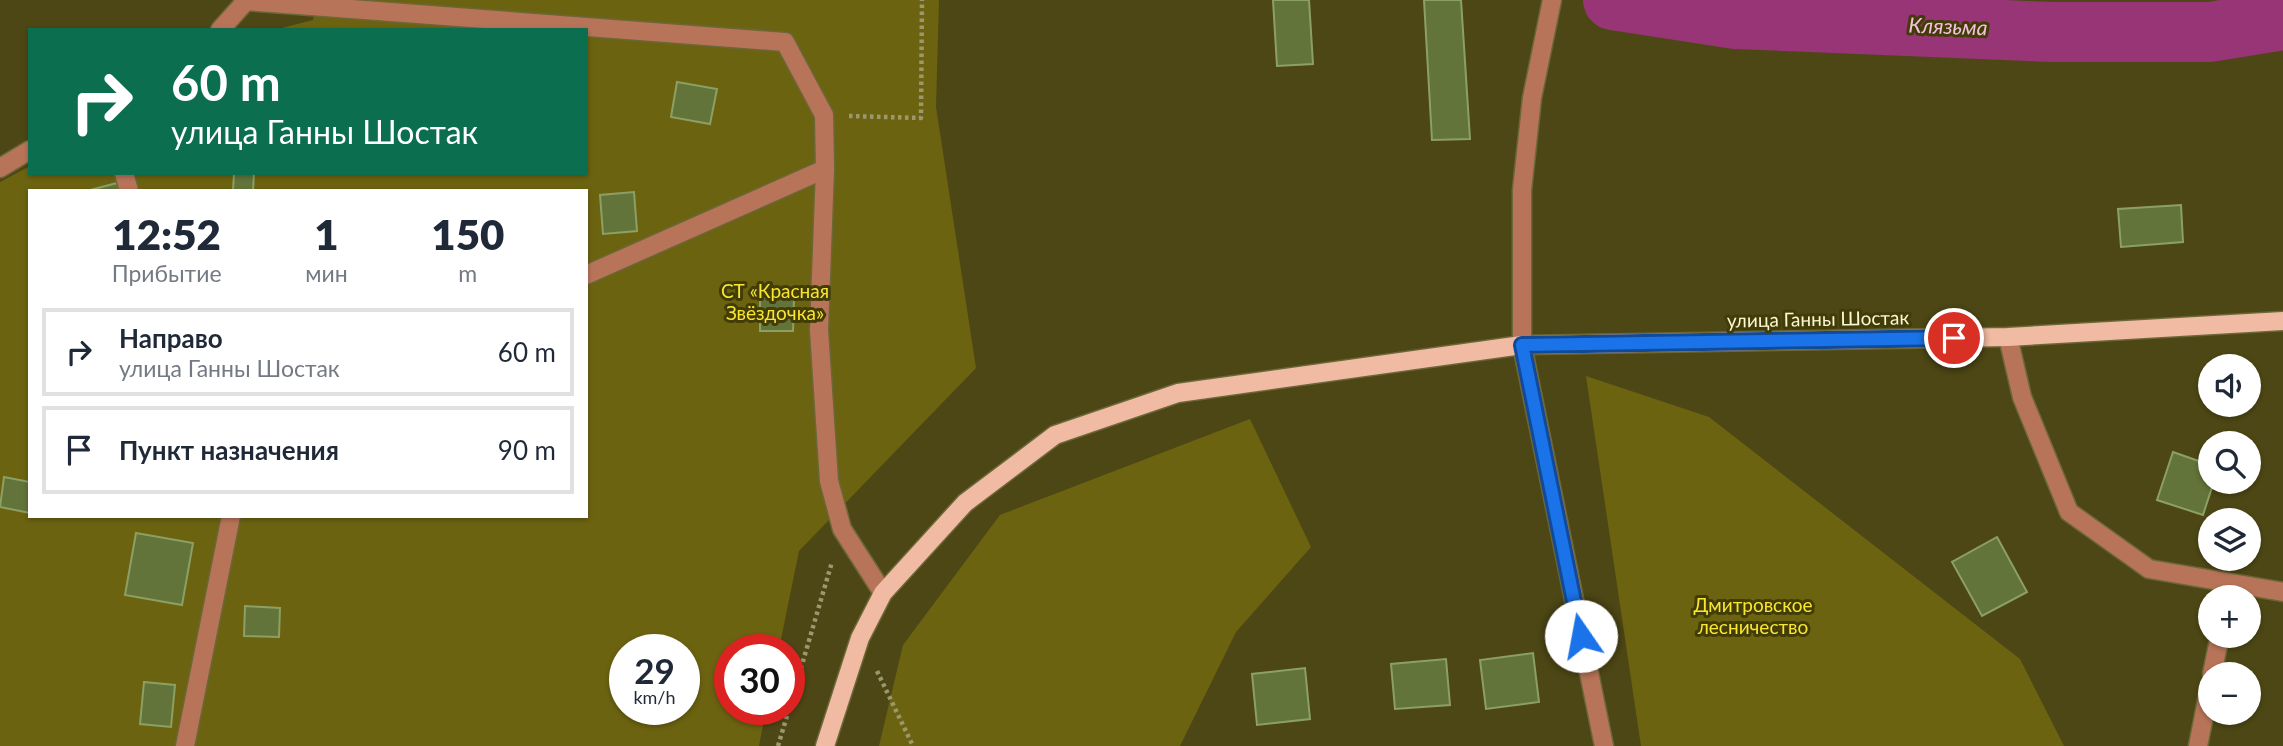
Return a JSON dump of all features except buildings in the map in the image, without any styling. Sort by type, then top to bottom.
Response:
[{"type":"main road","name":"улица Ганны Шостак","points":[[825,746],[860,638],[883,593],[964,503],[1055,435],[1178,393],[1522,345],[2008,337],[2283,321]]},
{"type":"street","points":[[1552,0],[1532,98],[1522,190],[1522,345],[1604,746]]},
{"type":"street","points":[[222,28],[246,1],[785,42],[824,115],[820,330],[829,481],[842,529],[883,593]]},
{"type":"street","points":[[0,168],[28,151]]},
{"type":"street","points":[[588,274],[825,169]]},
{"type":"street","points":[[2008,337],[2022,397],[2068,512],[2149,569],[2210,585]]},
{"type":"street","points":[[185,746],[231,518]]},
{"type":"street","points":[[2261,591],[2283,592]]},
{"type":"street","points":[[2198,746],[2202,725]]},
{"type":"path","points":[[824,115],[921,118],[922,0]]},
{"type":"path","points":[[805,655],[842,529]]},
{"type":"path","points":[[860,638],[913,746]]},
{"type":"path","points":[[778,746],[784,725]]},
{"type":"green space","name":"СТ «Красная Звёздочка»","points":[[318,0],[939,0],[936,107],[976,368],[799,551],[782,634],[714,634],[714,725],[763,725],[759,746],[0,746],[0,182],[28,167],[28,175],[588,175],[588,28],[282,28],[313,20]]},
{"type":"green space","name":"Дмитровское лесничество","points":[[1586,376],[1709,417],[2020,659],[2064,746],[1641,746]]},
{"type":"green space","points":[[1250,419],[1311,547],[1236,632],[1180,746],[879,746],[903,645],[1000,515]]},
{"type":"waterway","name":"Клязьма","points":[[1613,0],[1736,19],[2052,32],[2210,32],[2283,20]]},
{"type":"route","points":[[1581,636],[1522,345],[1954,338]]}]
